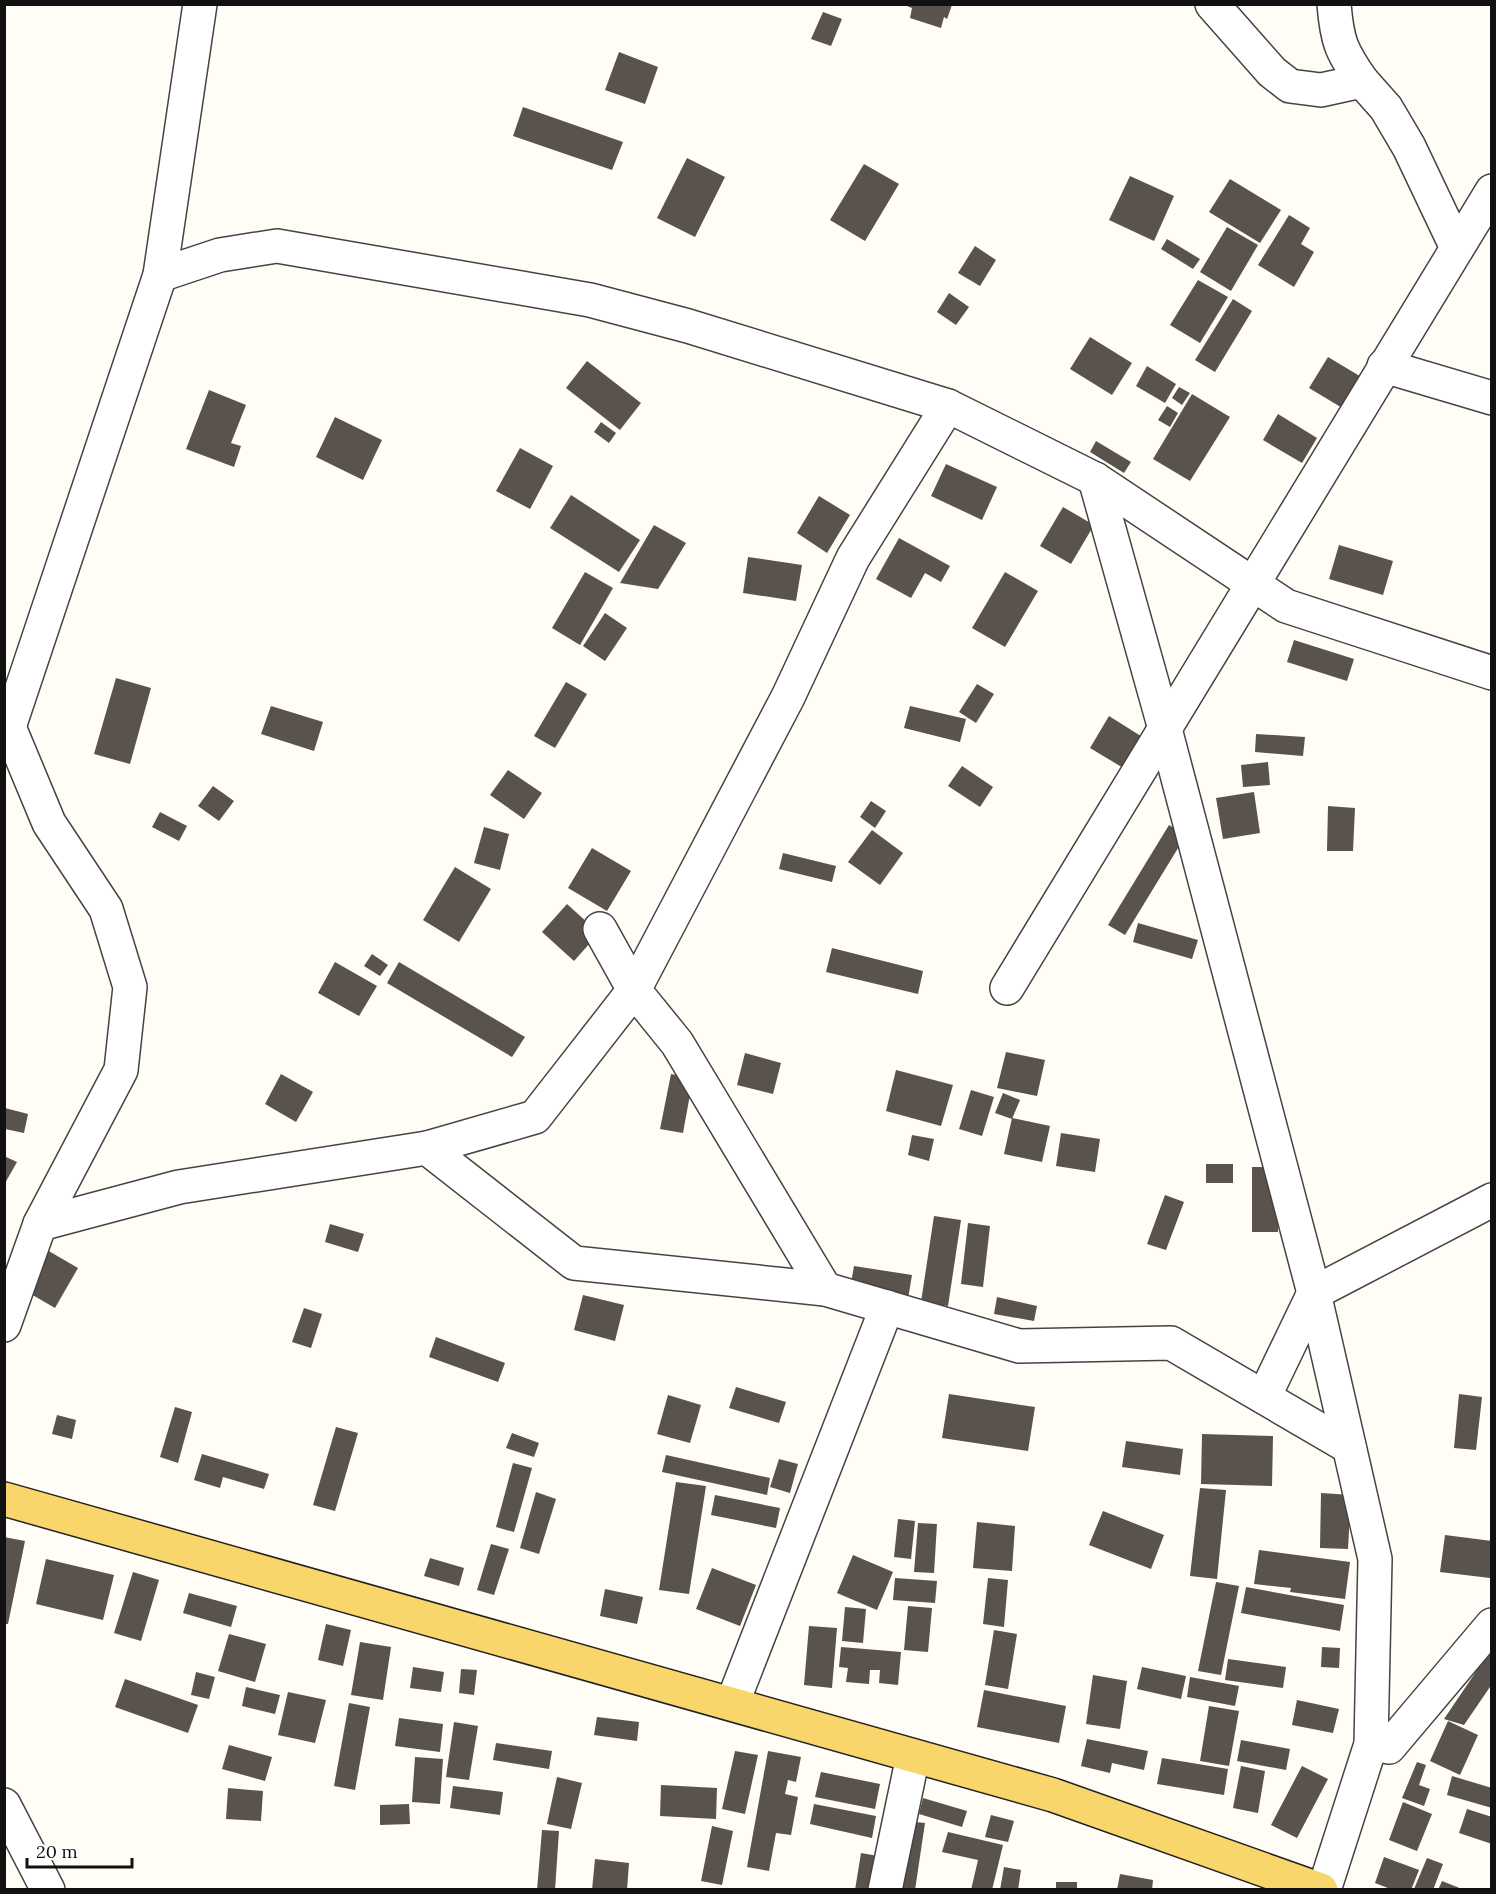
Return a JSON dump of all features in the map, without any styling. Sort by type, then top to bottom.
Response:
[{"type":"main road","points":[[4,1499],[1053,1795],[1322,1890]]},
{"type":"street","points":[[4,1325],[40,1224],[121,1070],[130,987],[106,909],[49,823],[7,724],[160,275],[200,4]]},
{"type":"street","points":[[1212,4],[1272,72],[1290,87],[1321,90],[1362,81]]},
{"type":"street","points":[[1334,4],[1336,28],[1343,53],[1362,81],[1386,108],[1409,147],[1457,248]]},
{"type":"street","points":[[1007,988],[1491,190]]},
{"type":"street","points":[[160,275],[220,255],[277,246],[590,300],[688,326],[948,406],[1095,479],[1286,606],[1491,673]]},
{"type":"street","points":[[1384,366],[1491,398]]},
{"type":"street","points":[[40,1224],[179,1187],[427,1148],[535,1117],[634,990],[788,698],[853,558],[948,406]]},
{"type":"street","points":[[1095,479],[1165,729],[1314,1293],[1375,1559],[1371,1744],[1322,1890]]},
{"type":"street","points":[[600,929],[634,990],[677,1043],[825,1289]]},
{"type":"street","points":[[427,1148],[574,1263],[825,1289],[1019,1346],[1172,1343],[1349,1447]]},
{"type":"street","points":[[1264,1397],[1314,1293],[1491,1200]]},
{"type":"street","points":[[732,1704],[887,1307]]},
{"type":"street","points":[[1371,1744],[1389,1747],[1491,1625]]},
{"type":"street","points":[[885,1890],[913,1756]]},
{"type":"street","points":[[4,1805],[48,1890]]},
{"type":"building","points":[[904,5],[952,5],[947,19],[944,17],[941,28],[910,18],[912,8]]},
{"type":"building","points":[[823,12],[842,19],[831,46],[811,39]]},
{"type":"building","points":[[619,52],[658,67],[645,104],[605,90]]},
{"type":"building","points":[[523,107],[623,142],[612,170],[513,136]]},
{"type":"building","points":[[687,158],[725,177],[695,237],[657,218]]},
{"type":"building","points":[[864,164],[899,184],[865,241],[830,220]]},
{"type":"building","points":[[1130,176],[1174,196],[1154,241],[1109,220]]},
{"type":"building","points":[[1230,179],[1281,210],[1260,243],[1209,212]]},
{"type":"building","points":[[1289,215],[1310,228],[1301,244],[1314,252],[1294,287],[1258,265]]},
{"type":"building","points":[[1227,227],[1258,245],[1231,291],[1200,272]]},
{"type":"building","points":[[1167,239],[1200,259],[1193,269],[1161,249]]},
{"type":"building","points":[[975,246],[996,260],[980,286],[958,273]]},
{"type":"building","points":[[1198,280],[1228,297],[1200,343],[1170,325]]},
{"type":"building","points":[[949,293],[969,307],[956,325],[937,312]]},
{"type":"building","points":[[1233,299],[1252,311],[1215,372],[1195,360]]},
{"type":"building","points":[[1090,337],[1132,363],[1112,395],[1070,369]]},
{"type":"building","points":[[1328,357],[1363,378],[1344,409],[1309,388]]},
{"type":"building","points":[[587,361],[641,403],[620,430],[566,388]]},
{"type":"building","points":[[1147,366],[1176,384],[1165,403],[1136,386]]},
{"type":"building","points":[[1179,387],[1190,393],[1182,405],[1172,398]]},
{"type":"building","points":[[209,390],[246,405],[231,443],[241,446],[234,467],[186,449]]},
{"type":"building","points":[[1192,394],[1230,417],[1190,481],[1153,459]]},
{"type":"building","points":[[1167,406],[1178,413],[1170,427],[1158,420]]},
{"type":"building","points":[[1278,414],[1317,438],[1302,463],[1263,440]]},
{"type":"building","points":[[335,417],[382,440],[363,480],[316,457]]},
{"type":"building","points":[[601,422],[616,433],[609,443],[594,432]]},
{"type":"building","points":[[1096,441],[1131,462],[1124,473],[1090,452]]},
{"type":"building","points":[[520,448],[553,466],[530,509],[496,491]]},
{"type":"building","points":[[946,464],[997,487],[982,520],[931,496]]},
{"type":"building","points":[[571,495],[640,540],[619,572],[550,528]]},
{"type":"building","points":[[819,496],[850,515],[827,553],[797,533]]},
{"type":"building","points":[[1063,507],[1094,525],[1071,564],[1040,546]]},
{"type":"building","points":[[654,525],[686,543],[658,589],[620,583]]},
{"type":"building","points":[[899,538],[950,566],[941,582],[925,573],[911,598],[876,579]]},
{"type":"building","points":[[1339,545],[1393,561],[1383,595],[1329,579]]},
{"type":"building","points":[[748,557],[802,565],[796,601],[743,593]]},
{"type":"building","points":[[585,572],[613,588],[580,645],[552,628]]},
{"type":"building","points":[[1005,572],[1038,591],[1005,647],[972,628]]},
{"type":"building","points":[[605,613],[627,628],[605,661],[583,646]]},
{"type":"building","points":[[1294,640],[1354,659],[1347,681],[1287,662]]},
{"type":"building","points":[[116,678],[151,688],[130,764],[94,754]]},
{"type":"building","points":[[566,682],[587,694],[555,748],[534,736]]},
{"type":"building","points":[[977,684],[994,694],[976,723],[959,712]]},
{"type":"building","points":[[271,706],[323,722],[314,751],[261,734]]},
{"type":"building","points":[[910,706],[966,719],[960,742],[904,728]]},
{"type":"building","points":[[1109,716],[1144,738],[1125,769],[1090,748]]},
{"type":"building","points":[[1256,734],[1305,737],[1303,756],[1255,752]]},
{"type":"building","points":[[1268,762],[1270,785],[1243,787],[1241,765]]},
{"type":"building","points":[[962,766],[993,787],[980,807],[948,786]]},
{"type":"building","points":[[508,770],[542,793],[524,819],[490,795]]},
{"type":"building","points":[[213,786],[234,801],[219,821],[198,806]]},
{"type":"building","points":[[1254,792],[1260,833],[1223,839],[1216,798]]},
{"type":"building","points":[[871,801],[886,811],[875,828],[860,817]]},
{"type":"building","points":[[1328,806],[1355,808],[1353,851],[1327,851]]},
{"type":"building","points":[[160,812],[187,826],[179,841],[152,827]]},
{"type":"building","points":[[1169,825],[1186,835],[1125,935],[1108,925]]},
{"type":"building","points":[[484,827],[509,834],[500,870],[474,863]]},
{"type":"building","points":[[872,830],[903,853],[880,885],[848,862]]},
{"type":"building","points":[[592,848],[631,871],[607,911],[568,888]]},
{"type":"building","points":[[783,853],[836,866],[832,882],[779,869]]},
{"type":"building","points":[[455,867],[491,889],[459,942],[423,920]]},
{"type":"building","points":[[567,904],[599,933],[574,961],[542,932]]},
{"type":"building","points":[[1138,923],[1198,940],[1192,959],[1133,942]]},
{"type":"building","points":[[832,948],[923,971],[918,994],[826,972]]},
{"type":"building","points":[[372,954],[388,965],[380,976],[364,966]]},
{"type":"building","points":[[335,962],[377,986],[359,1016],[318,993]]},
{"type":"building","points":[[399,962],[525,1037],[512,1057],[387,983]]},
{"type":"building","points":[[1006,1052],[1045,1060],[1037,1096],[997,1088]]},
{"type":"building","points":[[745,1053],[781,1063],[773,1094],[737,1085]]},
{"type":"building","points":[[896,1070],[953,1085],[941,1126],[886,1111]]},
{"type":"building","points":[[281,1074],[313,1092],[296,1122],[265,1104]]},
{"type":"building","points":[[671,1074],[693,1078],[683,1133],[660,1129]]},
{"type":"building","points":[[971,1090],[994,1097],[982,1136],[959,1129]]},
{"type":"building","points":[[1003,1093],[1020,1100],[1012,1119],[995,1113]]},
{"type":"building","points":[[5,1108],[28,1114],[24,1133],[5,1129]]},
{"type":"building","points":[[1012,1118],[1050,1126],[1042,1162],[1004,1154]]},
{"type":"building","points":[[1061,1133],[1100,1139],[1095,1172],[1056,1166]]},
{"type":"building","points":[[912,1135],[934,1139],[929,1161],[908,1155]]},
{"type":"building","points":[[4,1156],[17,1162],[4,1185]]},
{"type":"building","points":[[1206,1164],[1233,1164],[1233,1183],[1206,1183]]},
{"type":"building","points":[[1252,1167],[1278,1167],[1278,1232],[1252,1232]]},
{"type":"building","points":[[1165,1195],[1184,1202],[1166,1250],[1147,1244]]},
{"type":"building","points":[[934,1216],[961,1220],[948,1306],[921,1302]]},
{"type":"building","points":[[968,1223],[990,1226],[983,1287],[961,1284]]},
{"type":"building","points":[[330,1224],[364,1234],[358,1252],[325,1242]]},
{"type":"building","points":[[47,1250],[78,1268],[55,1308],[24,1290]]},
{"type":"building","points":[[854,1266],[912,1275],[908,1299],[850,1289]]},
{"type":"building","points":[[583,1295],[624,1305],[615,1341],[574,1330]]},
{"type":"building","points":[[997,1297],[1037,1306],[1034,1321],[994,1314]]},
{"type":"building","points":[[304,1308],[322,1314],[311,1348],[292,1342]]},
{"type":"building","points":[[436,1337],[505,1363],[498,1382],[429,1357]]},
{"type":"building","points":[[736,1387],[786,1402],[779,1423],[729,1408]]},
{"type":"building","points":[[949,1394],[1035,1407],[1028,1451],[942,1438]]},
{"type":"building","points":[[1459,1394],[1482,1397],[1476,1450],[1454,1448]]},
{"type":"building","points":[[668,1395],[701,1405],[690,1443],[657,1434]]},
{"type":"building","points":[[175,1407],[192,1412],[178,1463],[160,1457]]},
{"type":"building","points":[[57,1415],[76,1420],[72,1439],[52,1434]]},
{"type":"building","points":[[336,1427],[358,1433],[335,1511],[313,1505]]},
{"type":"building","points":[[512,1433],[539,1443],[534,1457],[506,1448]]},
{"type":"building","points":[[1202,1434],[1273,1436],[1272,1486],[1201,1484]]},
{"type":"building","points":[[1126,1441],[1183,1449],[1180,1475],[1122,1467]]},
{"type":"building","points":[[202,1454],[269,1474],[264,1489],[223,1477],[220,1488],[194,1480]]},
{"type":"building","points":[[666,1455],[770,1478],[767,1495],[662,1472]]},
{"type":"building","points":[[779,1459],[798,1464],[790,1493],[770,1487]]},
{"type":"building","points":[[513,1463],[532,1468],[514,1532],[496,1527]]},
{"type":"building","points":[[676,1482],[706,1486],[689,1594],[659,1590]]},
{"type":"building","points":[[1200,1488],[1226,1490],[1217,1579],[1190,1576]]},
{"type":"building","points":[[536,1492],[556,1499],[539,1554],[520,1548]]},
{"type":"building","points":[[1321,1493],[1351,1495],[1348,1549],[1320,1548]]},
{"type":"building","points":[[715,1495],[780,1508],[776,1528],[711,1515]]},
{"type":"building","points":[[1103,1511],[1164,1535],[1151,1569],[1089,1545]]},
{"type":"building","points":[[898,1519],[915,1521],[911,1559],[894,1557]]},
{"type":"building","points":[[977,1522],[1015,1526],[1012,1571],[973,1568]]},
{"type":"building","points":[[918,1523],[937,1524],[934,1573],[914,1572]]},
{"type":"building","points":[[1445,1535],[1492,1541],[1490,1578],[1440,1572]]},
{"type":"building","points":[[4,1537],[25,1541],[8,1624],[4,1624]]},
{"type":"building","points":[[491,1544],[509,1549],[494,1595],[477,1590]]},
{"type":"building","points":[[1259,1550],[1350,1562],[1345,1599],[1290,1592],[1291,1588],[1254,1584]]},
{"type":"building","points":[[853,1555],[893,1572],[877,1610],[837,1593]]},
{"type":"building","points":[[430,1558],[464,1568],[459,1586],[424,1576]]},
{"type":"building","points":[[46,1559],[114,1575],[103,1620],[36,1604]]},
{"type":"building","points":[[712,1568],[756,1585],[740,1626],[696,1609]]},
{"type":"building","points":[[133,1572],[159,1580],[141,1641],[114,1633]]},
{"type":"building","points":[[895,1578],[937,1581],[935,1603],[893,1600]]},
{"type":"building","points":[[988,1578],[1008,1580],[1004,1627],[983,1624]]},
{"type":"building","points":[[1216,1582],[1239,1586],[1221,1675],[1198,1671]]},
{"type":"building","points":[[1246,1587],[1344,1605],[1340,1631],[1241,1613]]},
{"type":"building","points":[[605,1589],[643,1597],[637,1624],[600,1616]]},
{"type":"building","points":[[189,1593],[237,1606],[231,1627],[183,1613]]},
{"type":"building","points":[[908,1606],[932,1608],[928,1652],[904,1650]]},
{"type":"building","points":[[845,1607],[866,1609],[863,1643],[842,1641]]},
{"type":"building","points":[[326,1624],[351,1630],[343,1666],[318,1660]]},
{"type":"building","points":[[809,1626],[837,1628],[832,1688],[804,1685]]},
{"type":"building","points":[[994,1630],[1017,1634],[1008,1689],[985,1685]]},
{"type":"building","points":[[229,1634],[266,1644],[255,1682],[218,1671]]},
{"type":"building","points":[[360,1642],[391,1647],[383,1700],[351,1695]]},
{"type":"building","points":[[841,1647],[901,1652],[898,1685],[879,1683],[880,1670],[870,1670],[869,1684],[846,1682],[848,1668],[839,1667]]},
{"type":"building","points":[[1322,1647],[1340,1648],[1339,1668],[1321,1667]]},
{"type":"building","points":[[1492,1648],[1492,1684],[1464,1725],[1444,1719]]},
{"type":"building","points":[[1228,1659],[1286,1667],[1283,1688],[1225,1680]]},
{"type":"building","points":[[413,1667],[444,1672],[441,1692],[410,1688]]},
{"type":"building","points":[[1142,1667],[1186,1676],[1181,1699],[1137,1689]]},
{"type":"building","points":[[461,1669],[477,1670],[474,1695],[459,1693]]},
{"type":"building","points":[[196,1672],[215,1677],[209,1699],[191,1695]]},
{"type":"building","points":[[1093,1675],[1127,1681],[1120,1729],[1086,1724]]},
{"type":"building","points":[[1190,1677],[1239,1686],[1235,1706],[1187,1697]]},
{"type":"building","points":[[125,1679],[198,1705],[188,1733],[115,1707]]},
{"type":"building","points":[[246,1687],[280,1695],[275,1714],[242,1706]]},
{"type":"building","points":[[984,1690],[1066,1706],[1059,1743],[977,1727]]},
{"type":"building","points":[[288,1692],[326,1700],[315,1743],[278,1735]]},
{"type":"building","points":[[1297,1700],[1339,1709],[1333,1733],[1292,1725]]},
{"type":"building","points":[[349,1703],[370,1707],[355,1790],[334,1786]]},
{"type":"building","points":[[1209,1706],[1239,1711],[1229,1766],[1200,1761]]},
{"type":"building","points":[[597,1717],[639,1722],[637,1741],[594,1735]]},
{"type":"building","points":[[399,1718],[443,1724],[440,1752],[395,1746]]},
{"type":"building","points":[[1448,1721],[1478,1735],[1460,1775],[1430,1761]]},
{"type":"building","points":[[454,1722],[478,1726],[469,1780],[446,1777]]},
{"type":"building","points":[[1087,1739],[1148,1751],[1144,1770],[1112,1763],[1110,1773],[1081,1766]]},
{"type":"building","points":[[1241,1740],[1290,1749],[1286,1770],[1237,1761]]},
{"type":"building","points":[[496,1743],[552,1751],[549,1769],[493,1760]]},
{"type":"building","points":[[229,1745],[272,1757],[265,1781],[222,1769]]},
{"type":"building","points":[[735,1751],[758,1755],[745,1814],[722,1809]]},
{"type":"building","points":[[768,1751],[801,1757],[796,1782],[788,1780],[785,1794],[798,1797],[791,1835],[776,1833],[769,1871],[747,1867]]},
{"type":"building","points":[[415,1757],[443,1759],[440,1804],[412,1802]]},
{"type":"building","points":[[1162,1758],[1228,1769],[1224,1795],[1157,1784]]},
{"type":"building","points":[[1417,1762],[1426,1765],[1419,1785],[1430,1789],[1424,1806],[1402,1798]]},
{"type":"building","points":[[1241,1766],[1265,1771],[1258,1813],[1233,1808]]},
{"type":"building","points":[[1302,1766],[1328,1779],[1297,1838],[1271,1825]]},
{"type":"building","points":[[821,1772],[880,1784],[875,1809],[815,1797]]},
{"type":"building","points":[[1452,1776],[1492,1788],[1492,1808],[1447,1795]]},
{"type":"building","points":[[557,1777],[582,1783],[571,1829],[547,1824]]},
{"type":"building","points":[[661,1785],[717,1788],[716,1819],[660,1816]]},
{"type":"building","points":[[453,1786],[503,1792],[500,1815],[450,1808]]},
{"type":"building","points":[[228,1788],[263,1791],[261,1821],[226,1819]]},
{"type":"building","points":[[923,1798],[967,1811],[962,1827],[919,1814]]},
{"type":"building","points":[[1403,1802],[1432,1814],[1417,1851],[1389,1840]]},
{"type":"building","points":[[409,1804],[410,1824],[380,1825],[380,1805]]},
{"type":"building","points":[[814,1804],[876,1816],[872,1838],[810,1824]]},
{"type":"building","points":[[1467,1809],[1492,1817],[1492,1844],[1459,1833]]},
{"type":"building","points":[[991,1815],[1014,1821],[1008,1842],[985,1837]]},
{"type":"building","points":[[906,1821],[925,1823],[915,1890],[896,1890]]},
{"type":"building","points":[[712,1826],[733,1831],[722,1885],[701,1881]]},
{"type":"building","points":[[542,1830],[559,1831],[555,1890],[537,1890]]},
{"type":"building","points":[[948,1832],[1003,1845],[992,1890],[971,1890],[978,1860],[942,1852]]},
{"type":"building","points":[[861,1853],[878,1856],[873,1890],[855,1890]]},
{"type":"building","points":[[1384,1857],[1419,1870],[1411,1890],[1393,1890],[1375,1883]]},
{"type":"building","points":[[1427,1858],[1443,1864],[1433,1890],[1416,1890],[1414,1889]]},
{"type":"building","points":[[595,1859],[629,1863],[627,1890],[592,1890]]},
{"type":"building","points":[[1004,1867],[1021,1870],[1018,1890],[1000,1890]]},
{"type":"building","points":[[1120,1874],[1153,1880],[1152,1890],[1117,1890]]},
{"type":"building","points":[[1442,1881],[1462,1889],[1462,1890],[1438,1890]]},
{"type":"building","points":[[1056,1882],[1077,1882],[1077,1890],[1056,1890]]}]
